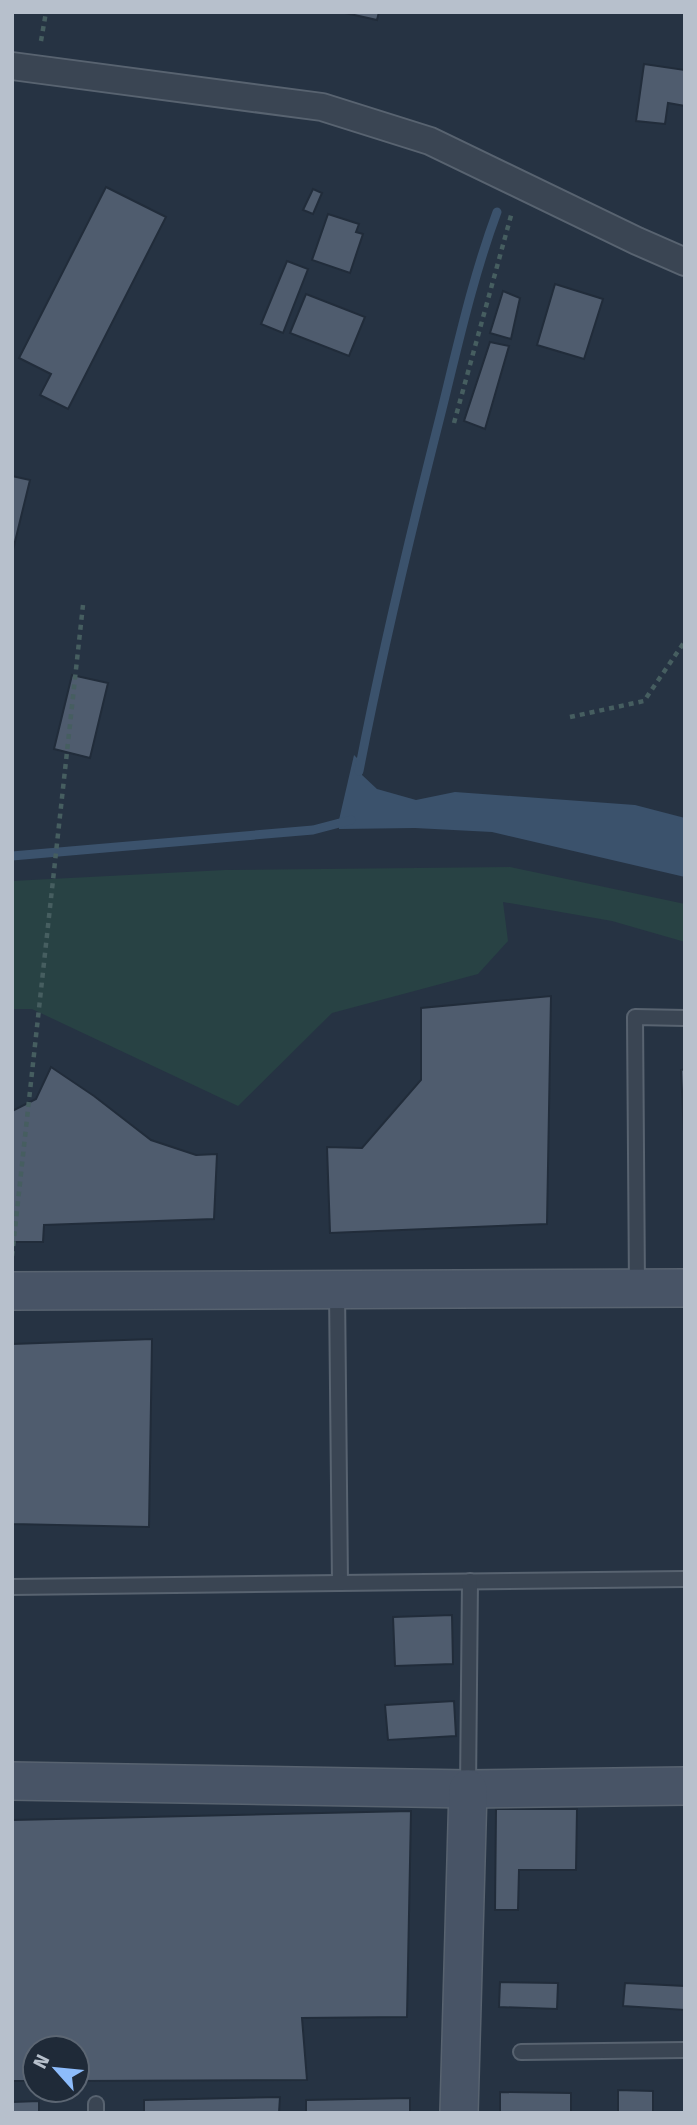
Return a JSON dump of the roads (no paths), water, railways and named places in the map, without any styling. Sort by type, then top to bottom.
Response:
[{"type":"street","points":[[12,66],[322,107],[430,141],[685,262]]},
{"type":"street","points":[[12,1291],[685,1288]]},
{"type":"street","points":[[12,1781],[468,1789],[685,1786]]},
{"type":"street","points":[[459,2113],[468,1789]]},
{"type":"lane","points":[[637,1288],[635,1017],[685,1018]]},
{"type":"lane","points":[[337,1290],[340,1583]]},
{"type":"lane","points":[[12,1587],[685,1579]]},
{"type":"lane","points":[[468,1789],[470,1581]]},
{"type":"lane","points":[[521,2052],[685,2050]]},
{"type":"water","points":[[354,755],[364,765],[362,775],[377,789],[416,800],[455,792],[635,805],[685,818],[685,877],[492,832],[415,828],[339,829]]},
{"type":"waterway","points":[[359,771],[418,505],[466,314],[497,212]]},
{"type":"waterway","points":[[12,856],[313,830],[351,820]]}]
